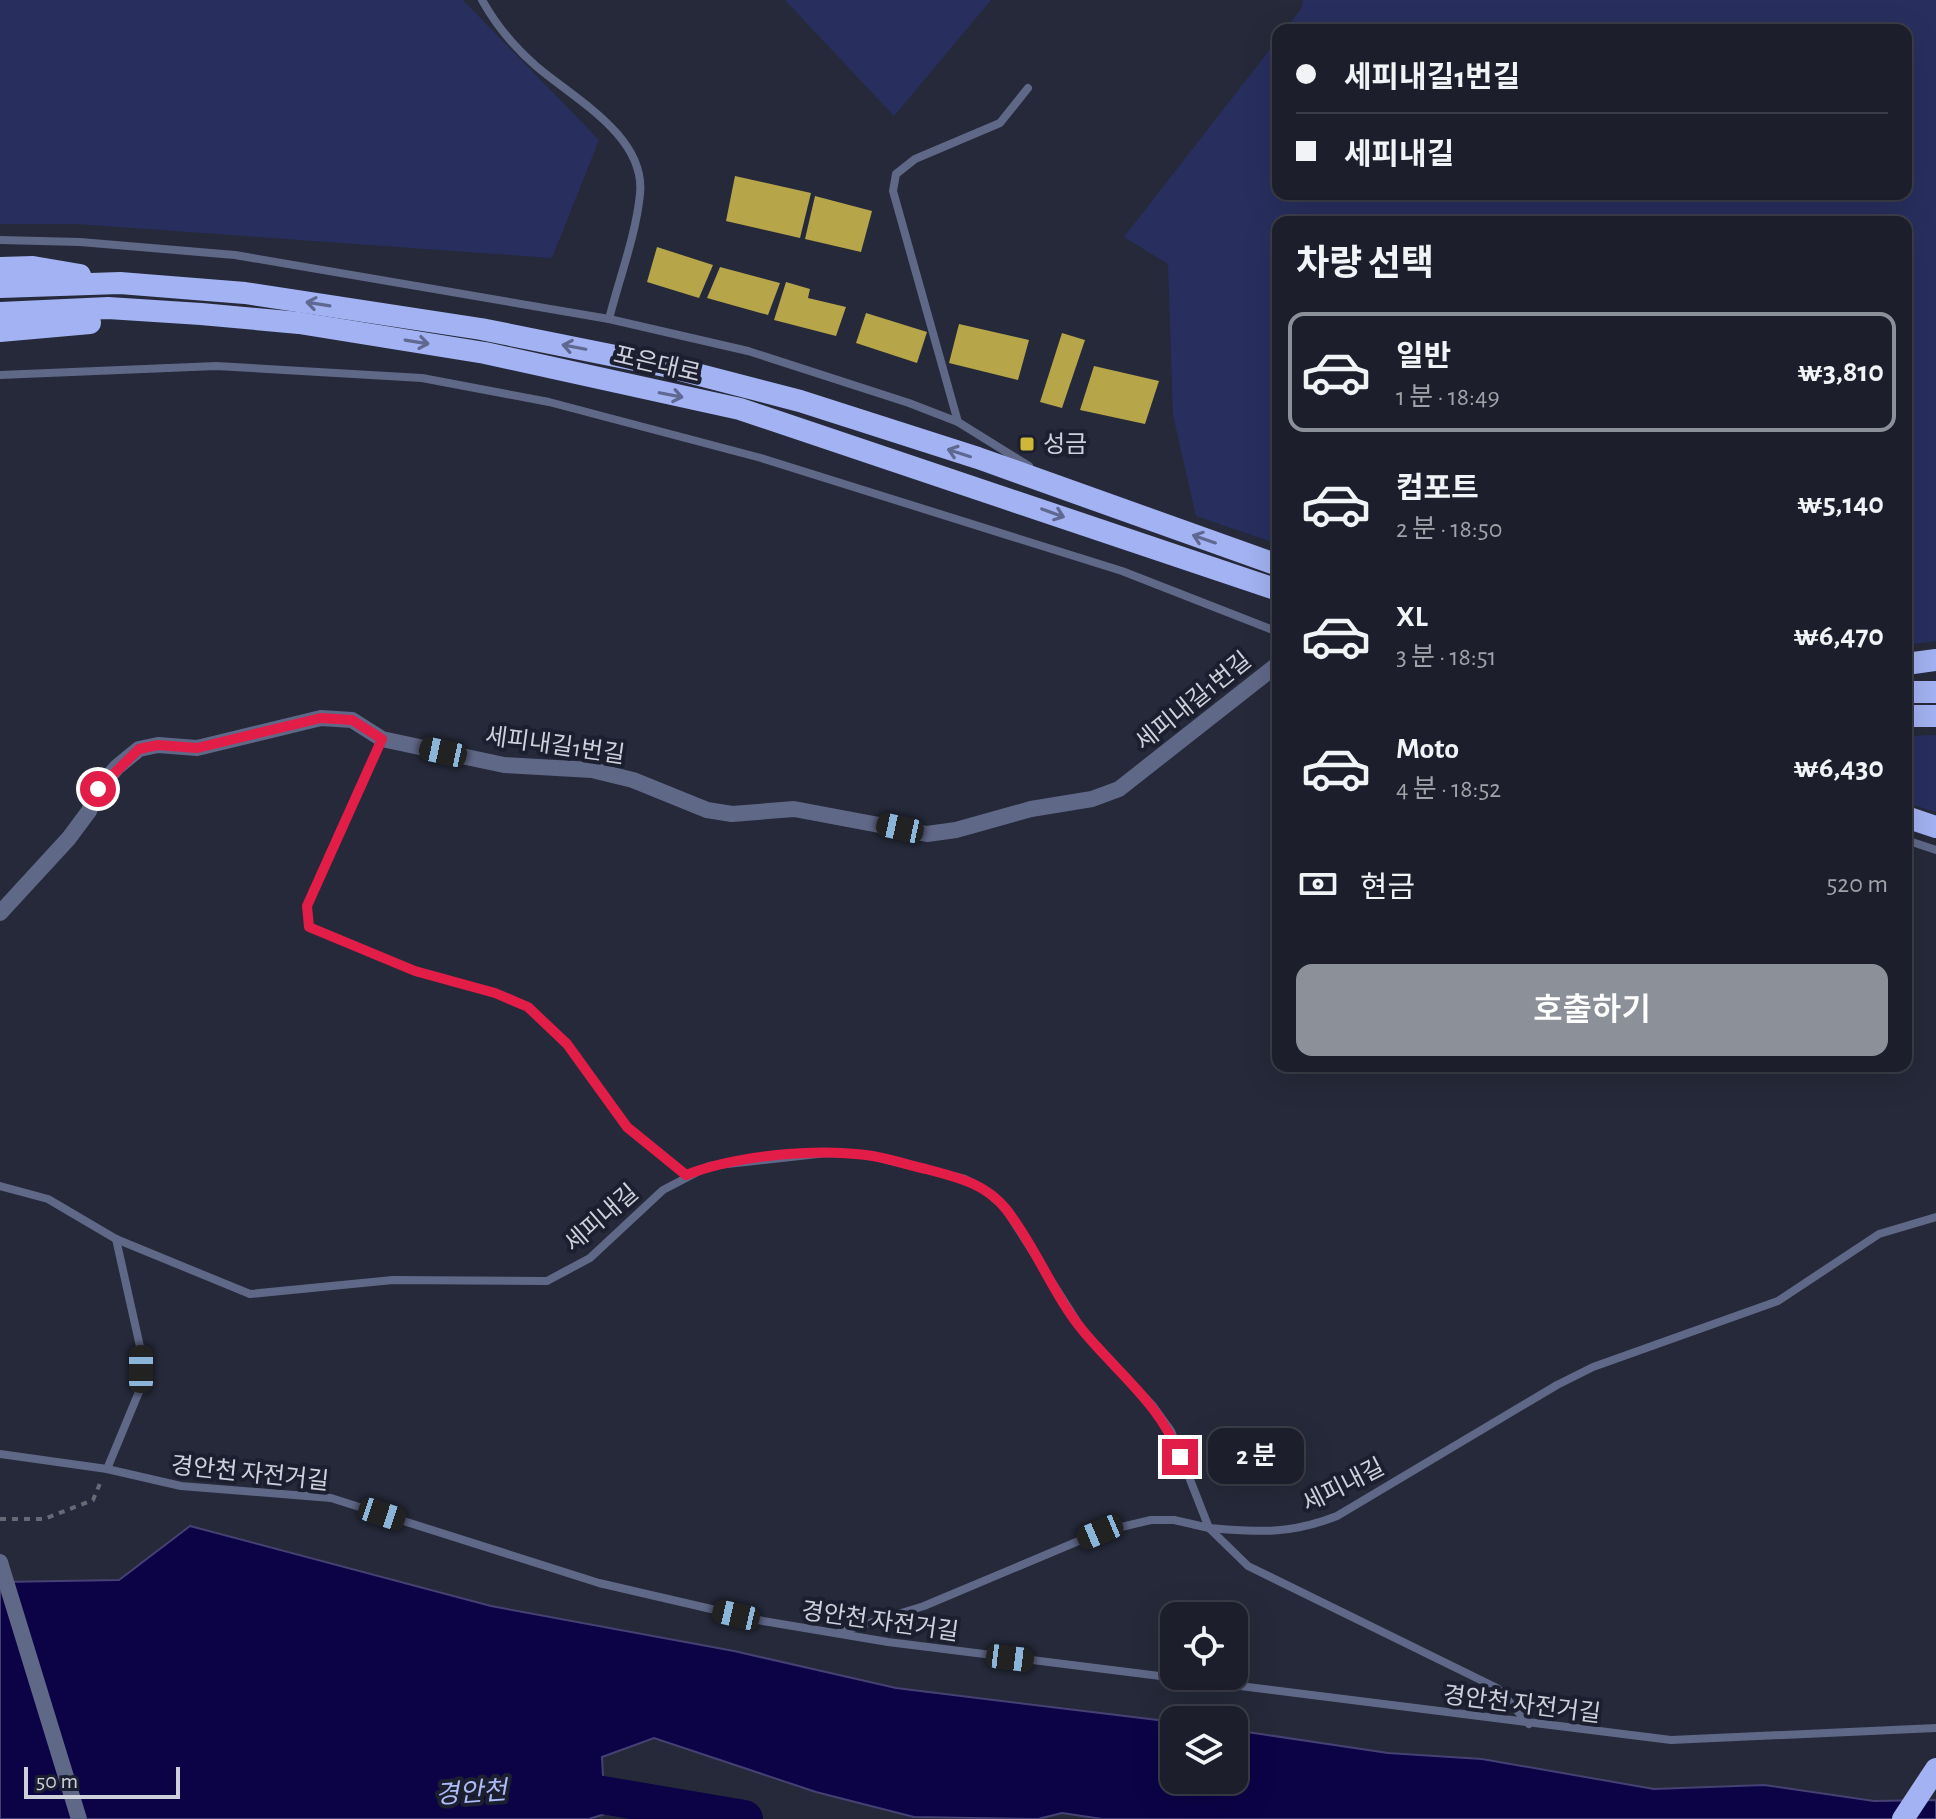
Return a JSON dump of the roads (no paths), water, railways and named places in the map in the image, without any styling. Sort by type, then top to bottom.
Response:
[{"type":"highway","points":[[0,268],[33,267],[120,283]]},
{"type":"highway","name":"포은대로","points":[[0,287],[120,283],[245,293],[481,329],[665,366],[800,401],[1272,563]]},
{"type":"highway","name":"포은대로","points":[[0,313],[108,308],[201,314],[299,323],[485,353],[740,409],[1272,588]]},
{"type":"highway","points":[[0,331],[201,314]]},
{"type":"highway","points":[[1912,663],[1936,660]]},
{"type":"highway","points":[[1912,692],[1936,692]]},
{"type":"highway","points":[[1912,716],[1936,716]]},
{"type":"highway","points":[[1912,819],[1936,827]]},
{"type":"highway","points":[[1903,1819],[1936,1769]]},
{"type":"street","name":"세피내길1번길","points":[[0,913],[69,838],[89,811],[98,789],[117,767],[139,749],[158,745],[197,748],[321,718],[352,720],[382,739],[504,765],[592,770],[633,780],[707,810],[732,814],[794,809],[927,834],[956,830],[1031,809],[1092,799],[1119,789],[1272,669]]},
{"type":"street","points":[[0,1562],[79,1819]]},
{"type":"lane","points":[[482,0],[497,26],[524,55],[606,123],[634,157],[641,192],[609,319]]},
{"type":"lane","points":[[958,422],[893,191],[896,174],[915,159],[1000,123],[1028,88]]},
{"type":"lane","points":[[0,240],[80,242],[235,255],[609,319],[748,351],[958,422],[1070,492]]},
{"type":"lane","points":[[0,375],[216,366],[422,378],[549,402],[761,458],[1062,552],[1122,571],[1272,630]]},
{"type":"lane","points":[[382,739],[307,906],[309,927],[415,971],[495,993],[528,1007],[567,1044],[627,1127],[686,1175]]},
{"type":"lane","points":[[1912,842],[1936,850]]},
{"type":"lane","name":"세피내길","points":[[0,1186],[48,1199],[116,1239],[250,1294],[393,1280],[547,1281],[590,1258],[663,1190],[686,1175],[709,1166],[827,1153],[867,1155],[965,1179],[985,1190],[1005,1208],[1083,1331],[1153,1406],[1171,1431],[1209,1528],[1274,1533],[1308,1528],[1337,1516],[1557,1385],[1593,1367],[1778,1301],[1879,1234],[1936,1217]]},
{"type":"lane","points":[[107,1469],[141,1387],[141,1351],[116,1239]]},
{"type":"lane","points":[[0,1454],[107,1469],[181,1486],[331,1498],[599,1583],[763,1621],[835,1633],[1671,1740],[1936,1728]]},
{"type":"lane","points":[[835,1633],[924,1606],[1100,1532],[1151,1520],[1174,1520],[1209,1528],[1248,1566],[1497,1688],[1530,1724]]},
{"type":"water","points":[[190,1526],[491,1606],[734,1651],[896,1688],[1160,1720],[1160,1794],[1248,1794],[1248,1732],[1388,1753],[1482,1759],[1654,1789],[1764,1785],[1874,1801],[1936,1800],[1936,1819],[1102,1819],[1062,1813],[1038,1819],[914,1817],[816,1792],[654,1738],[602,1757],[605,1814],[589,1819],[0,1819],[0,1582],[119,1580]]},
{"type":"waterway","name":"경안천","points":[[555,1787],[744,1819]]},
{"type":"place","name":"성금","points":[[1027,444]]}]
